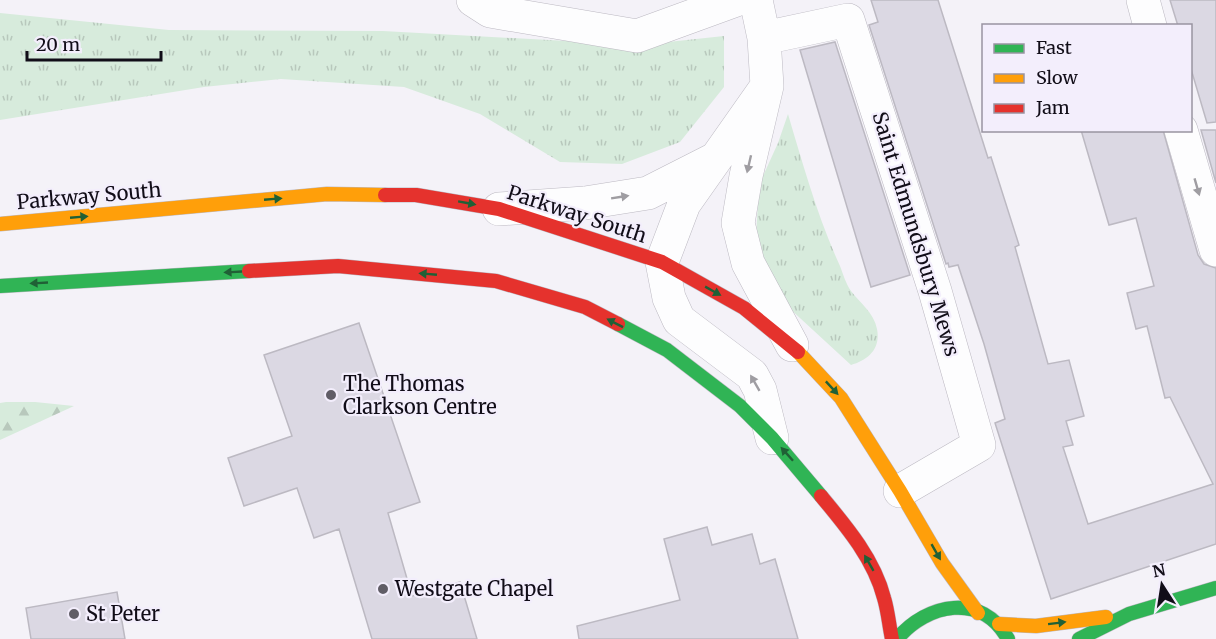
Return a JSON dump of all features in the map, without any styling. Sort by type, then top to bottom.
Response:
[{"type":"main road","name":"Parkway South","points":[[0,224],[327,194],[416,195],[499,209],[662,262],[744,308],[792,345],[841,398],[900,490],[942,563],[978,613]]},
{"type":"main road","points":[[0,286],[338,266],[496,281],[585,307],[667,350],[740,406],[772,438],[847,527],[873,570],[884,597],[892,639]]},
{"type":"main road","points":[[897,639],[904,628],[920,615],[939,609],[959,608],[978,613],[999,624],[1036,626],[1129,614],[1216,588]]},
{"type":"main road","points":[[1079,639],[1129,614]]},
{"type":"main road","points":[[999,624],[1008,639]]},
{"type":"street","points":[[473,0],[490,11],[637,36],[736,0]]},
{"type":"street","points":[[756,0],[764,38],[766,86],[738,223],[748,263],[792,345]]},
{"type":"street","points":[[1143,0],[1149,24]]},
{"type":"street","name":"Saint Edmundsbury Mews","points":[[764,38],[848,20],[935,291],[979,445],[900,490]]},
{"type":"street","points":[[766,86],[684,204],[662,262],[669,298],[678,320],[752,375],[760,390],[772,438]]},
{"type":"street","points":[[1182,132],[1216,250]]},
{"type":"street","points":[[499,209],[585,203],[648,193],[716,158]]},
{"type":"green space","points":[[0,13],[169,30],[383,31],[640,45],[724,36],[724,87],[680,142],[622,164],[560,162],[480,114],[404,87],[281,79],[204,87],[0,120]]},
{"type":"green space","points":[[788,114],[818,210],[845,279],[851,291],[870,313],[877,329],[877,342],[872,353],[851,365],[788,307],[766,273],[756,236],[759,185]]},
{"type":"green space","points":[[0,403],[74,406],[0,440]]},
{"type":"building","points":[[871,0],[938,0],[988,158],[991,157],[1019,245],[1015,247],[1048,364],[1069,360],[1084,416],[1066,421],[1073,445],[1063,447],[1088,524],[1213,484],[1170,397],[1165,398],[1147,326],[1136,329],[1127,293],[1154,286],[1136,218],[1109,225],[1082,132],[1164,132],[1198,255],[1204,264],[1216,268],[1216,544],[1051,599],[995,423],[1005,419],[984,344],[958,265],[949,267],[948,263],[946,264],[869,25],[878,22]]},
{"type":"building","points":[[1170,0],[1216,0],[1216,122],[1207,123],[1192,72],[1192,24],[1177,24]]},
{"type":"building","points":[[835,42],[910,275],[871,287],[800,50]]},
{"type":"building","points":[[1201,130],[1216,130],[1216,183]]},
{"type":"building","name":"The Thomas Clarkson Centre","points":[[359,323],[420,502],[388,513],[412,596],[460,582],[477,639],[372,639],[339,529],[314,538],[297,488],[244,506],[228,458],[292,436],[264,355]]},
{"type":"building","points":[[707,527],[712,545],[752,534],[760,564],[775,559],[798,639],[579,639],[577,626],[680,600],[664,539]]},
{"type":"building","name":"St Peter","points":[[117,592],[125,639],[31,639],[26,608]]},
{"type":"traffic: fast","points":[[0,286],[249,271]]},
{"type":"traffic: fast","points":[[618,324],[667,350],[740,406],[772,438],[821,496]]},
{"type":"traffic: fast","points":[[1079,639],[1129,614],[1216,588]]},
{"type":"traffic: fast","points":[[897,639],[923,617],[954,608],[969,609],[984,614],[997,624],[1008,639]]},
{"type":"traffic: slow","points":[[0,224],[327,194],[385,195]]},
{"type":"traffic: slow","points":[[798,352],[841,398],[942,563],[978,613]]},
{"type":"traffic: slow","points":[[999,624],[1036,626],[1106,617]]},
{"type":"traffic: jam","points":[[385,195],[416,195],[499,209],[662,262],[744,308],[798,352]]},
{"type":"traffic: jam","points":[[249,271],[338,266],[496,281],[585,307],[618,324]]},
{"type":"traffic: jam","points":[[821,496],[849,531],[873,570],[885,603],[892,639]]},
{"type":"place","name":"The Thomas Clarkson Centre","points":[[331,395]]},
{"type":"place","name":"Westgate Chapel","points":[[383,589]]},
{"type":"place","name":"St Peter","points":[[74,614]]}]
